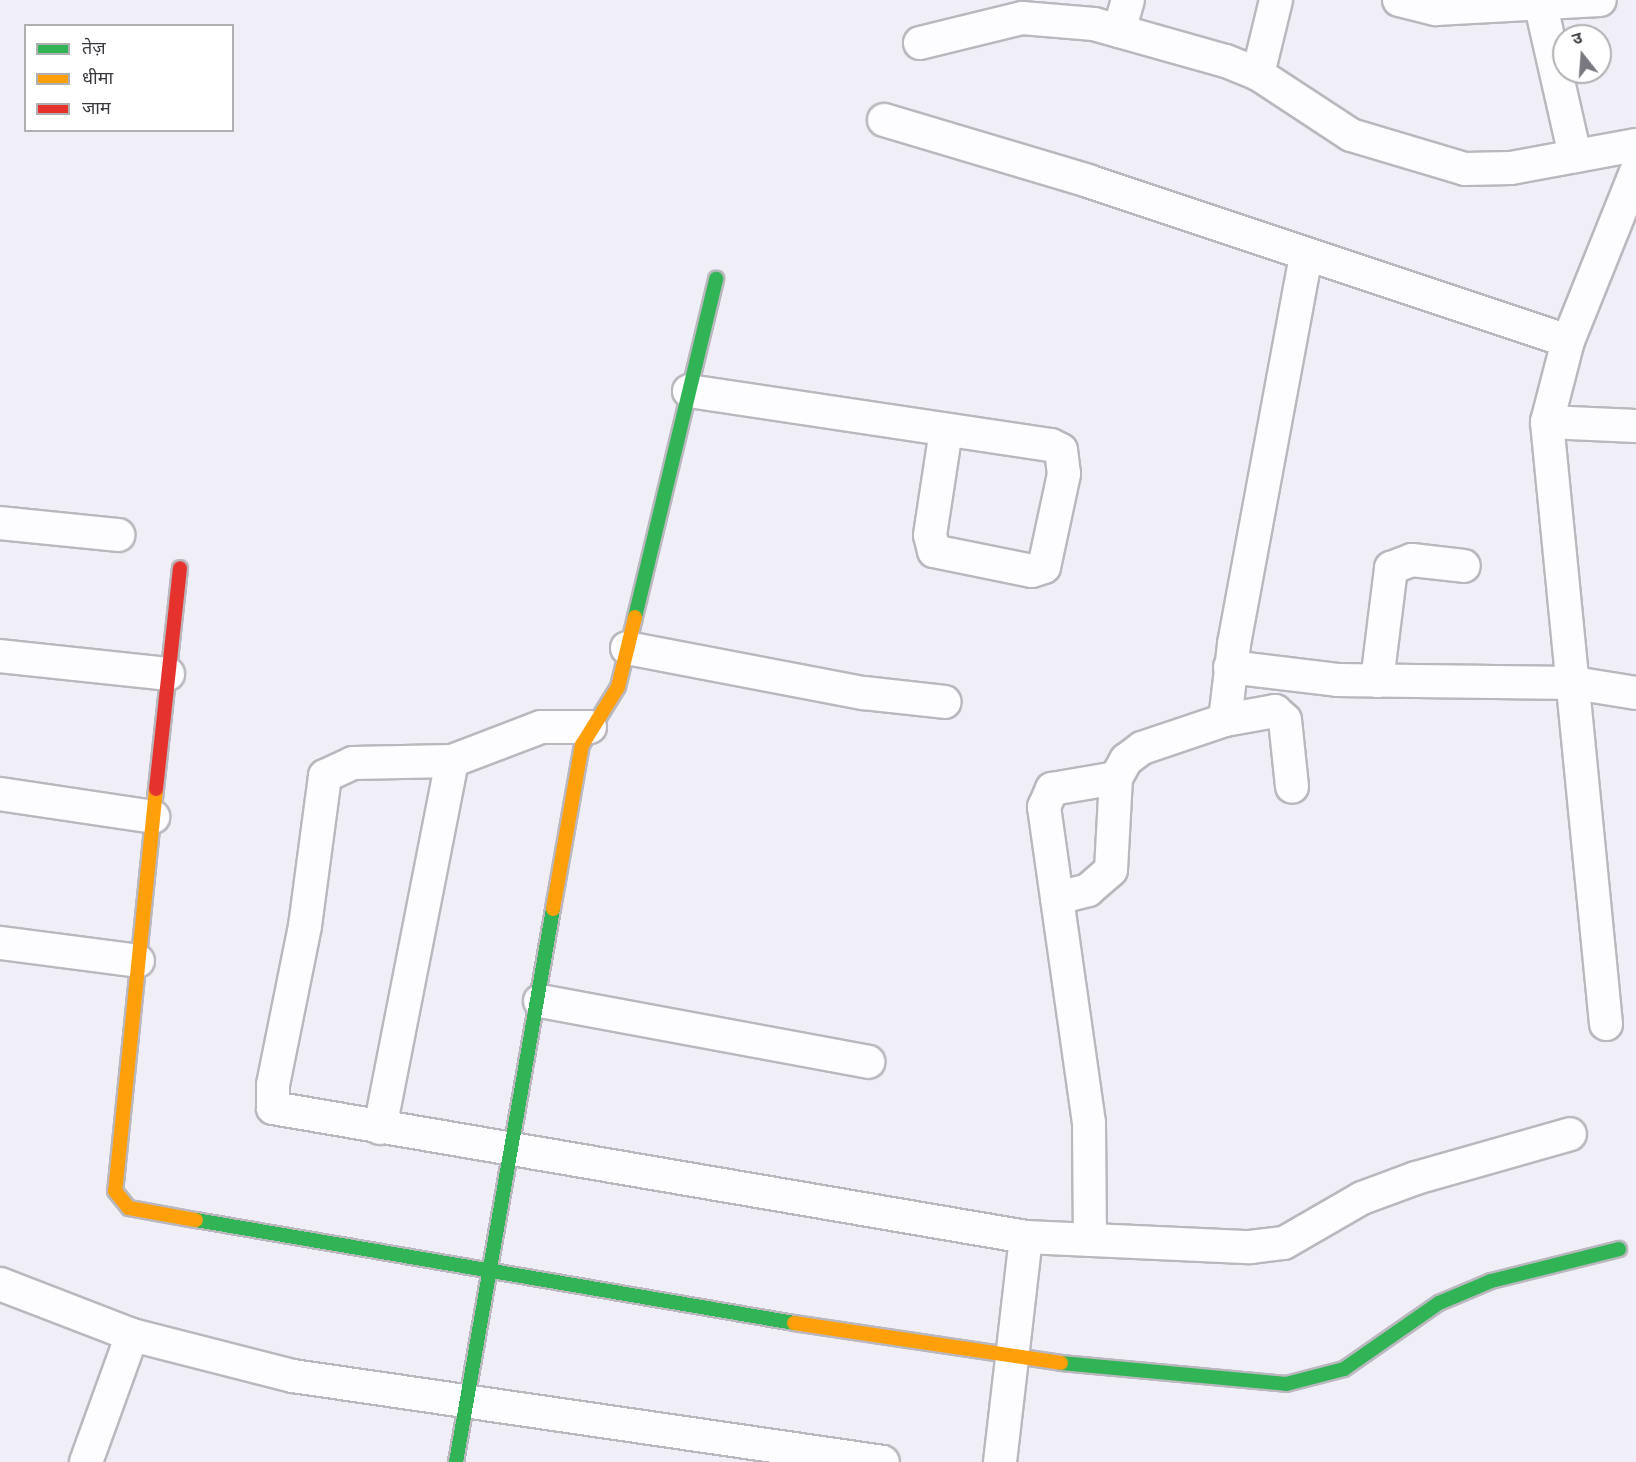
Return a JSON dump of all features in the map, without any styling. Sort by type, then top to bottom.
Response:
[{"type":"street","points":[[1119,32],[1128,0]]},
{"type":"street","points":[[1258,74],[1276,0]]},
{"type":"street","points":[[1399,0],[1436,9],[1541,6],[1600,0]]},
{"type":"street","points":[[1541,6],[1575,156]]},
{"type":"street","points":[[920,43],[1022,18],[1049,17],[1119,32],[1258,74],[1351,135],[1465,169],[1486,172],[1636,145]]},
{"type":"street","points":[[884,120],[1088,181],[1306,257],[1568,341]]},
{"type":"street","points":[[1606,1024],[1547,422],[1568,341],[1636,172]]},
{"type":"street","points":[[1225,720],[1230,667],[1306,257]]},
{"type":"street","points":[[456,1462],[469,1403],[509,1147],[540,1001],[582,746],[590,727],[611,703],[627,648],[716,279]]},
{"type":"street","points":[[689,391],[946,430],[1061,450],[1064,474],[1044,567],[1032,571],[934,550],[930,535],[946,430]]},
{"type":"street","points":[[1547,422],[1636,426]]},
{"type":"street","points":[[0,523],[118,535]]},
{"type":"street","points":[[1377,681],[1391,568],[1412,560],[1464,566]]},
{"type":"street","points":[[180,568],[115,1175],[121,1202],[176,1219],[488,1274],[1012,1359],[1228,1382],[1315,1380],[1344,1369],[1439,1303],[1491,1281],[1619,1249]]},
{"type":"street","points":[[627,648],[864,693],[945,702]]},
{"type":"street","points":[[0,656],[168,674]]},
{"type":"street","points":[[1230,667],[1377,681],[1574,683],[1636,693]]},
{"type":"street","points":[[1057,898],[1088,890],[1111,870],[1116,777],[1126,760],[1142,748],[1225,720],[1266,711],[1281,714],[1292,787]]},
{"type":"street","points":[[590,727],[541,727],[452,761],[338,767],[325,776],[320,790],[305,926],[271,1099],[282,1112],[509,1147],[1026,1238],[1251,1247],[1284,1244],[1362,1198],[1570,1134]]},
{"type":"street","points":[[380,1128],[452,761]]},
{"type":"street","points":[[1090,1240],[1089,1123],[1057,898],[1046,796],[1052,789],[1116,777]]},
{"type":"street","points":[[0,794],[153,817]]},
{"type":"street","points":[[0,944],[138,961]]},
{"type":"street","points":[[540,1001],[868,1062]]},
{"type":"street","points":[[1000,1462],[1026,1238]]},
{"type":"street","points":[[0,1284],[132,1335],[293,1376],[883,1462]]},
{"type":"street","points":[[95,1460],[132,1335]]},
{"type":"traffic: fast","points":[[635,617],[716,279]]},
{"type":"traffic: fast","points":[[456,1462],[553,909]]},
{"type":"traffic: fast","points":[[196,1220],[794,1323]]},
{"type":"traffic: fast","points":[[1061,1363],[1286,1384],[1344,1369],[1439,1303],[1491,1281],[1619,1249]]},
{"type":"traffic: slow","points":[[553,909],[582,745],[618,687],[635,617]]},
{"type":"traffic: slow","points":[[156,789],[115,1191],[129,1208],[196,1220]]},
{"type":"traffic: slow","points":[[794,1323],[1061,1363]]},
{"type":"traffic: jam","points":[[156,789],[180,568]]}]
